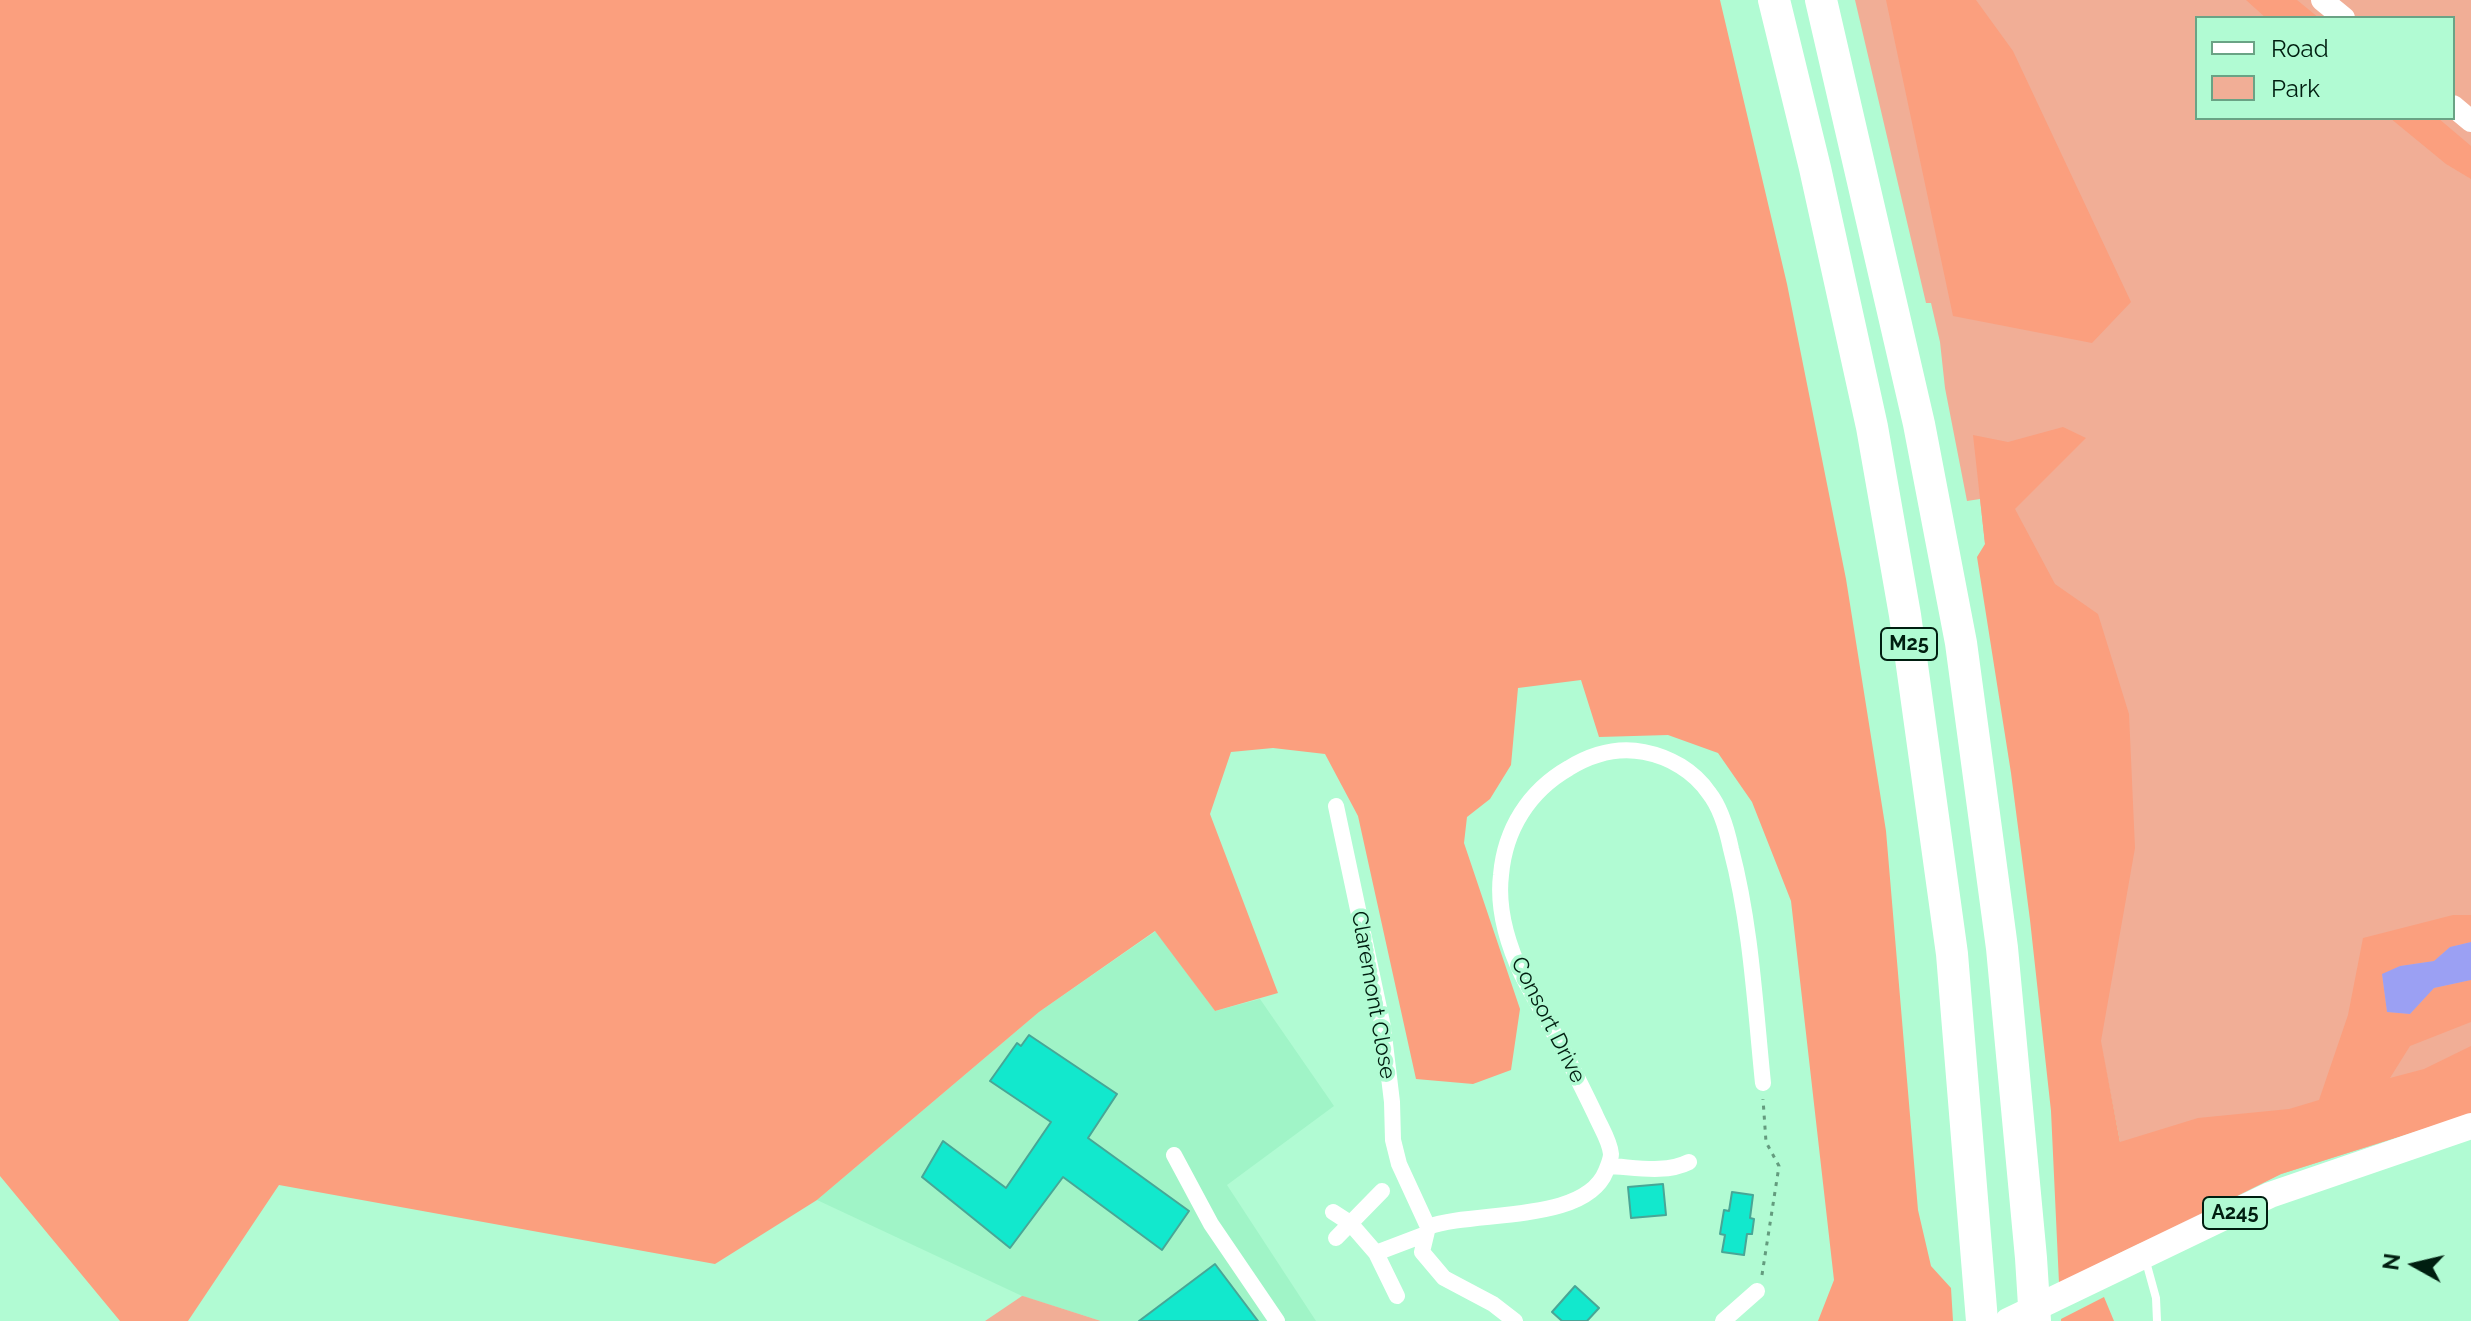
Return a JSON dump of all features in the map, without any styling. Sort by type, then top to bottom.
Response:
[{"type":"highway","name":"M25","points":[[1774,0],[1872,427],[1905,615],[1952,954],[1982,1310]]},
{"type":"highway","name":"M25","points":[[1821,0],[1919,424],[1961,643],[2002,948],[2035,1321]]},
{"type":"main road","name":"A245","points":[[2008,1321],[2270,1195],[2471,1126]]},
{"type":"street","points":[[2322,0],[2342,16]]},
{"type":"street","points":[[2455,108],[2471,121]]},
{"type":"street","name":"Consort Drive","points":[[1608,1166],[1611,1154],[1603,1133],[1522,974],[1501,909],[1500,878],[1505,845],[1516,819],[1549,780],[1571,766],[1594,755],[1629,749],[1659,755],[1680,765],[1709,792],[1722,817],[1737,871],[1747,930],[1763,1083]]},
{"type":"street","name":"Claremont Close","points":[[1336,806],[1383,1027],[1393,1140],[1399,1164],[1427,1231]]},
{"type":"street","points":[[1174,1155],[1211,1224],[1277,1321]]},
{"type":"street","points":[[1376,1253],[1444,1221],[1517,1215],[1557,1206],[1584,1195],[1602,1181],[1608,1166],[1661,1169],[1689,1162]]},
{"type":"street","points":[[1336,1238],[1382,1191]]},
{"type":"street","points":[[1333,1212],[1350,1223],[1376,1253],[1397,1296]]},
{"type":"street","points":[[1427,1231],[1422,1252],[1444,1278],[1493,1304],[1515,1321]]},
{"type":"street","points":[[1723,1321],[1757,1291]]},
{"type":"lane","points":[[2145,1257],[2156,1298],[2157,1321]]},
{"type":"path","points":[[1757,1291],[1779,1166],[1766,1142],[1763,1083]]},
{"type":"shaded area","points":[[0,0],[1720,0],[1787,284],[1846,579],[1886,831],[1918,1210],[1931,1266],[1951,1288],[1953,1321],[1818,1321],[1834,1280],[1791,901],[1752,802],[1718,753],[1668,735],[1599,737],[1581,680],[1518,688],[1511,765],[1490,799],[1467,817],[1464,843],[1520,1009],[1511,1070],[1473,1084],[1416,1079],[1358,816],[1325,754],[1273,748],[1231,752],[1210,814],[1278,993],[1215,1011],[1155,931],[1039,1012],[817,1200],[715,1264],[279,1185],[188,1321],[120,1321],[0,1176]]},
{"type":"shaded area","points":[[1886,0],[1976,0],[2013,51],[2131,302],[2092,343],[1953,316]]},
{"type":"shaded area","points":[[2246,0],[2297,0],[2317,16],[2264,16]]},
{"type":"shaded area","points":[[2392,120],[2440,120],[2471,146],[2471,179],[2446,164]]},
{"type":"shaded area","points":[[2063,427],[2086,438],[2015,509],[2055,584],[2098,614],[2129,714],[2135,848],[2101,1041],[2120,1142],[2198,1118],[2289,1109],[2319,1100],[2348,1015],[2363,938],[2453,915],[2471,915],[2471,942],[2450,947],[2434,961],[2400,966],[2382,975],[2387,1012],[2410,1014],[2434,988],[2471,980],[2471,1022],[2410,1046],[2390,1078],[2424,1069],[2471,1046],[2471,1114],[2281,1174],[2059,1283],[2051,1111],[2011,773],[1977,557],[1985,544],[1973,435],[2008,442]]},
{"type":"shaded area","points":[[1156,931],[1215,1011],[1260,999],[1334,1106],[1227,1185],[1316,1321],[1101,1321],[1022,1296],[817,1200],[1039,1012]]},
{"type":"shaded area","points":[[2104,1297],[2114,1321],[2061,1321],[2061,1319]]},
{"type":"green space","points":[[1855,0],[2471,0],[2471,1114],[2281,1174],[2140,1245],[2053,798],[1985,544],[1980,499],[1967,501],[1931,303],[1926,303]]},
{"type":"green space","points":[[1023,1296],[1101,1321],[985,1321]]},
{"type":"water","points":[[2471,942],[2471,980],[2434,988],[2410,1014],[2387,1012],[2382,974],[2400,966],[2434,961],[2450,947]]},
{"type":"building","points":[[1029,1035],[1117,1094],[1088,1138],[1189,1211],[1162,1250],[1063,1177],[1010,1248],[922,1177],[943,1141],[1006,1188],[1051,1122],[990,1081],[1017,1043],[1021,1046]]},
{"type":"building","points":[[1663,1184],[1666,1215],[1631,1218],[1628,1187]]},
{"type":"building","points":[[1732,1192],[1753,1195],[1750,1218],[1754,1219],[1752,1234],[1747,1234],[1744,1255],[1722,1252],[1725,1235],[1720,1234],[1724,1210],[1729,1211]]},
{"type":"building","points":[[1215,1264],[1258,1321],[1139,1321]]},
{"type":"building","points":[[1575,1286],[1599,1308],[1587,1321],[1562,1321],[1552,1312]]}]
